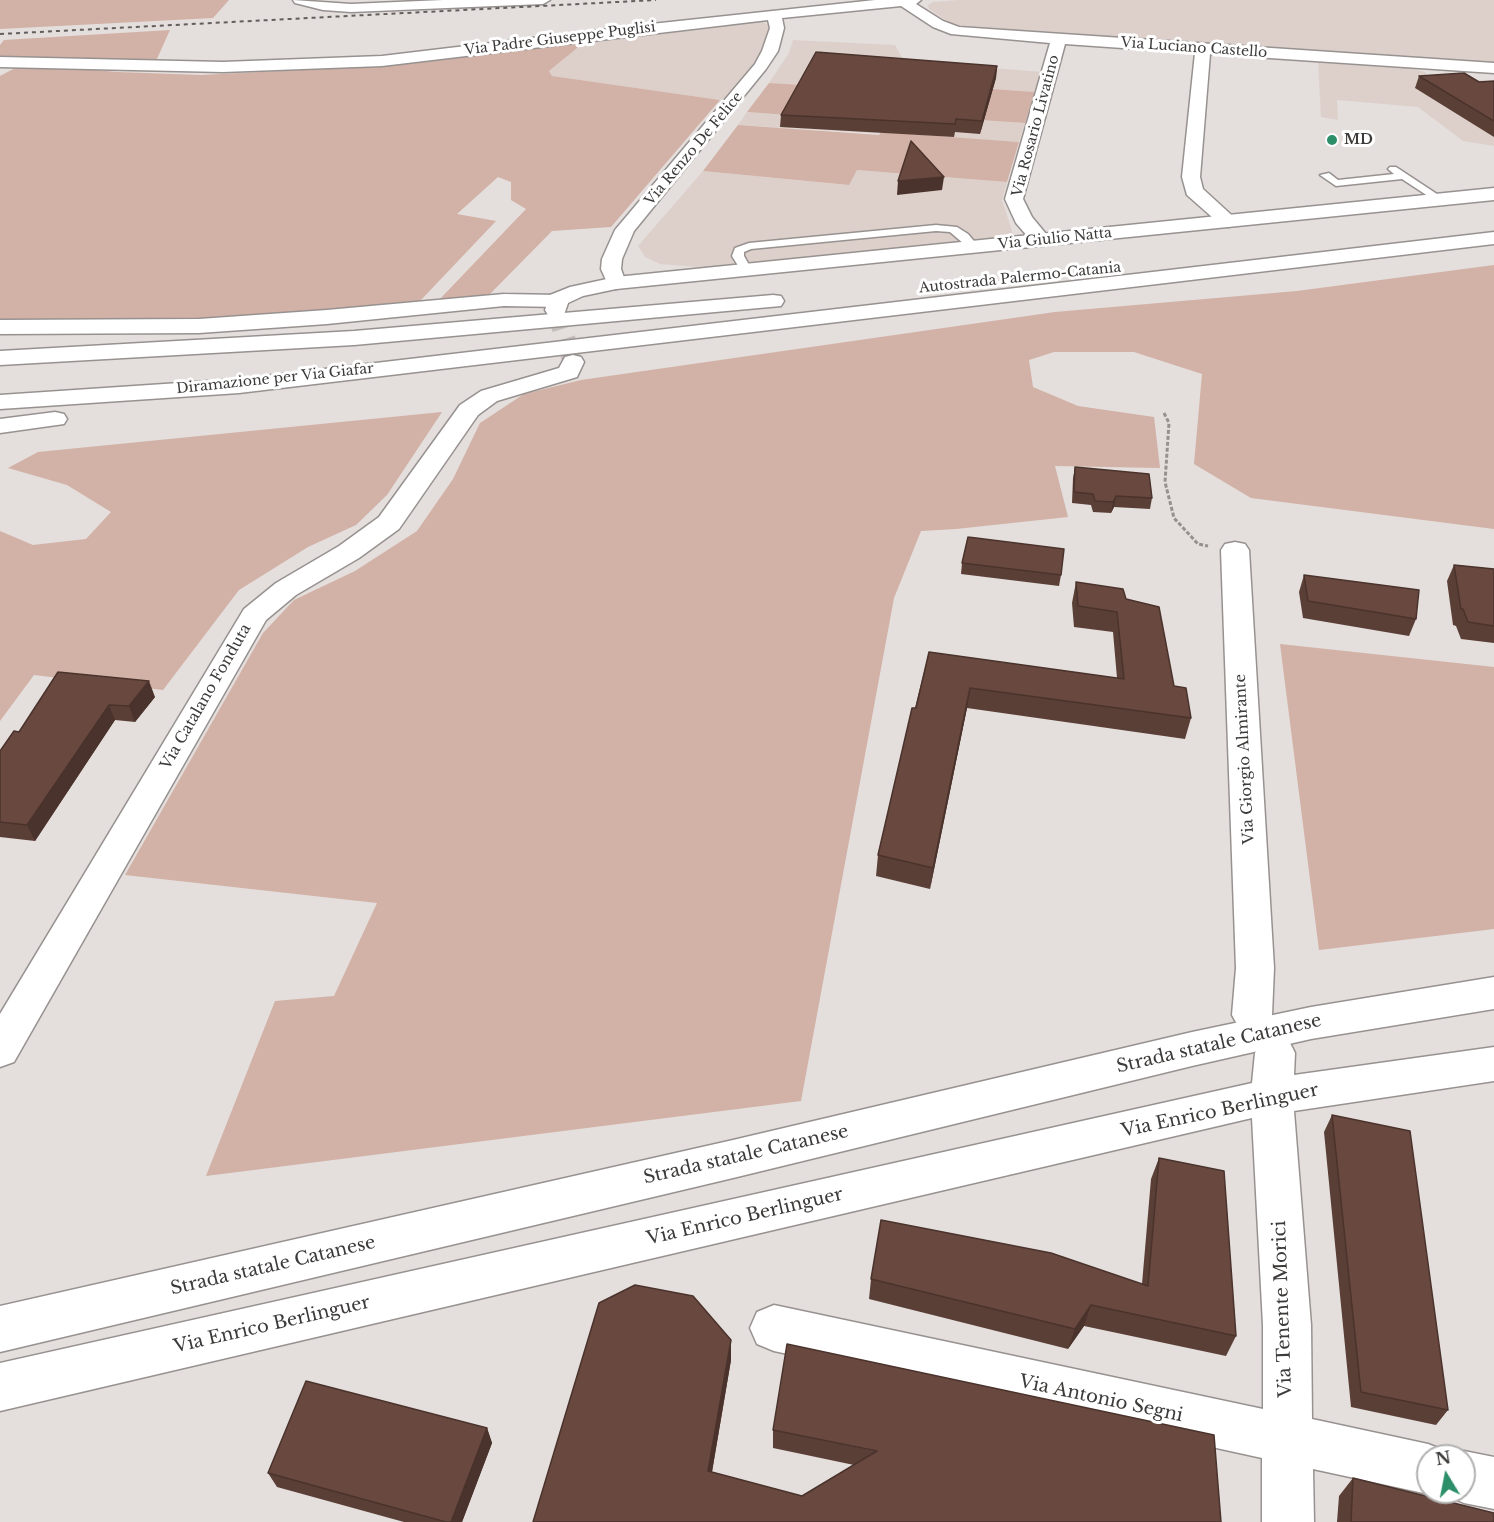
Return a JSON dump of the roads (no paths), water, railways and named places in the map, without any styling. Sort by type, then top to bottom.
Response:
[{"type":"main road","points":[[300,0],[323,6],[351,8],[543,0]]},
{"type":"main road","name":"Via Padre Giuseppe Puglisi","points":[[0,62],[205,67],[303,66],[382,61],[774,14],[908,1]]},
{"type":"main road","name":"Via Luciano Castello","points":[[908,1],[938,24],[956,30],[1494,68]]},
{"type":"main road","name":"Via Renzo De Felice","points":[[616,283],[611,269],[612,259],[625,230],[761,66],[770,51],[777,28],[774,14]]},
{"type":"main road","name":"Via Rosario Livatino","points":[[1041,240],[1023,219],[1014,199],[1059,39]]},
{"type":"main road","points":[[1203,49],[1191,177],[1194,191],[1228,221]]},
{"type":"main road","name":"Via Giulio Natta","points":[[0,327],[199,326],[327,317],[504,300],[557,305],[577,291],[616,283],[1494,194]]},
{"type":"main road","name":"Autostrada Palermo-Catania","points":[[556,347],[862,296],[1494,224]]},
{"type":"main road","name":"Autostrada Palermo-Catania","points":[[556,347],[1494,238]]},
{"type":"main road","points":[[0,427],[1065,287]]},
{"type":"main road","points":[[0,358],[354,338],[713,304],[862,296]]},
{"type":"main road","name":"Diramazione per Via Giafar","points":[[0,384],[556,347]]},
{"type":"main road","name":"Diramazione per Via Giafar","points":[[0,402],[239,386],[556,347]]},
{"type":"main road","name":"Via Catalano Fonduta","points":[[0,1050],[254,615],[286,589],[350,552],[389,523],[469,410],[489,396],[569,372],[556,347]]},
{"type":"main road","name":"Via Giorgio Almirante","points":[[1235,550],[1255,968],[1261,1014]]},
{"type":"main road","name":"Strada statale Catanese","points":[[0,1329],[733,1159],[1192,1049],[1311,1023],[1494,993]]},
{"type":"main road","name":"Via Enrico Berlinguer","points":[[0,1387],[1269,1068],[1494,1064]]},
{"type":"main road","name":"Via Tenente Morici","points":[[1269,1068],[1287,1325],[1288,1522]]},
{"type":"main road","name":"Via Antonio Segni","points":[[774,1328],[1416,1466]]},
{"type":"main road","points":[[1476,1479],[1494,1483]]},
{"type":"lane","points":[[1393,169],[1441,200]]},
{"type":"lane","points":[[1325,176],[1336,183],[1404,176]]},
{"type":"tunnel","points":[[556,310],[573,362]]},
{"type":"railway","points":[[0,34],[656,0]]},
{"type":"place","name":"MD","points":[[1332,140]]}]
